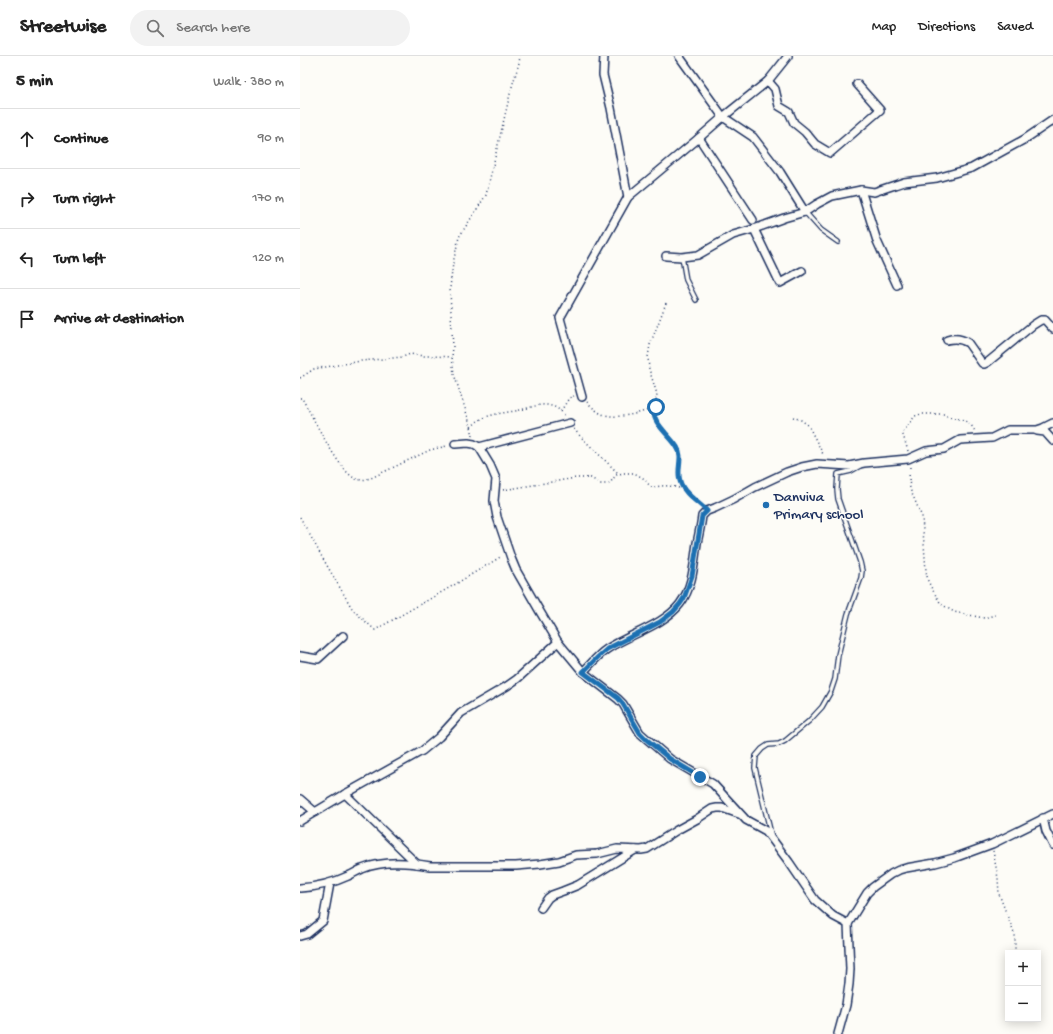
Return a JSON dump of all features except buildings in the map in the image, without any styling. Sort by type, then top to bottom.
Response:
[{"type":"street","points":[[604,56],[603,75],[611,108],[628,197]]},
{"type":"street","points":[[679,56],[723,117],[753,137],[780,172],[805,212]]},
{"type":"street","points":[[582,397],[560,318],[628,197],[768,81],[788,56]]},
{"type":"street","points":[[768,81],[775,89],[779,106],[789,112],[794,122],[815,144],[830,153],[880,110],[857,84]]},
{"type":"street","points":[[666,256],[682,257],[698,255],[733,235],[805,212],[832,196],[861,190],[874,192],[904,182],[938,178],[972,168],[1025,139],[1053,120]]},
{"type":"street","points":[[699,138],[753,220]]},
{"type":"street","points":[[861,190],[877,241],[897,285]]},
{"type":"street","points":[[754,229],[780,283],[802,271]]},
{"type":"street","points":[[947,340],[951,339],[965,341],[984,364],[1040,320],[1045,320],[1053,329]]},
{"type":"street","points":[[455,444],[468,443],[476,445],[570,423]]},
{"type":"street","points":[[1031,431],[1043,428],[1053,423]]},
{"type":"street","points":[[583,672],[607,649],[660,622],[673,612],[684,598],[692,576],[702,516],[707,511],[723,505],[755,486],[787,472],[817,464],[849,466],[864,463],[909,463],[926,451],[944,449],[960,440],[992,438],[1008,430],[1045,432],[1053,441]]},
{"type":"street","points":[[476,445],[495,475],[496,482],[494,501],[497,517],[508,551],[516,570],[558,642],[583,672],[618,698],[640,733],[670,759],[713,784],[739,814],[746,820],[763,829],[771,837],[814,900],[833,916],[848,924]]},
{"type":"street","points":[[300,656],[318,659],[343,636]]},
{"type":"street","points":[[300,821],[422,751],[439,737],[460,713],[516,680],[558,642]]},
{"type":"street","points":[[345,794],[417,864]]},
{"type":"street","points":[[300,800],[315,812]]},
{"type":"street","points":[[300,888],[330,883],[363,868],[393,862],[430,866],[516,866],[559,861],[576,855],[597,854],[617,849],[641,850],[650,848],[712,809],[722,808],[739,814]]},
{"type":"street","points":[[838,1034],[846,1005],[849,984],[850,969],[848,924],[867,893],[891,874],[906,868],[954,858],[992,844],[1053,814]]},
{"type":"street","points":[[1043,818],[1046,831],[1053,845]]},
{"type":"street","points":[[541,908],[552,895],[578,885],[635,850]]},
{"type":"street","points":[[300,936],[307,934],[323,921],[330,883]]},
{"type":"lane","points":[[805,212],[821,230],[838,242]]},
{"type":"lane","points":[[682,257],[686,280],[696,300]]},
{"type":"lane","points":[[771,837],[755,768],[756,756],[768,745],[779,744],[800,729],[822,707],[831,691],[835,679],[838,655],[848,614],[857,591],[862,571],[838,499],[838,474],[852,471],[864,463]]},
{"type":"path","points":[[476,445],[454,374],[450,314],[450,288],[453,263],[459,237],[486,195],[520,56]]},
{"type":"path","points":[[666,303],[650,345],[648,357],[649,369],[657,394],[654,414],[660,425],[678,448],[681,456],[679,480],[685,490],[707,511]]},
{"type":"path","points":[[300,378],[314,369],[360,361],[403,357],[410,354],[452,357]]},
{"type":"path","points":[[300,395],[336,458],[351,476],[357,479],[361,480],[371,478],[430,450],[455,444]]},
{"type":"path","points":[[561,411],[569,398],[576,396],[582,397],[590,406],[602,414],[612,416],[626,416],[656,407]]},
{"type":"path","points":[[981,439],[971,425],[964,420],[949,417],[944,414],[920,414],[915,416],[903,432],[908,449],[910,489],[922,517],[926,571],[928,581],[932,589],[941,604],[954,612],[984,618],[995,615]]},
{"type":"path","points":[[793,417],[808,425],[829,465]]},
{"type":"path","points":[[495,492],[576,478],[591,478],[602,484],[606,484],[610,483],[616,475],[623,473],[634,473],[643,478],[653,488],[659,485],[685,490]]},
{"type":"path","points":[[300,517],[353,610],[375,630],[467,577],[508,551]]},
{"type":"path","points":[[992,844],[998,878],[999,894],[1015,936],[1015,950]]},
{"type":"place","name":"Danviva Primary school","points":[[766,505]]},
{"type":"route","points":[[656,407],[654,414],[665,433],[678,448],[681,456],[679,480],[685,490],[707,511],[702,516],[690,584],[684,598],[673,612],[660,622],[607,649],[583,672],[618,698],[635,726],[647,740],[670,759],[700,777]]}]
